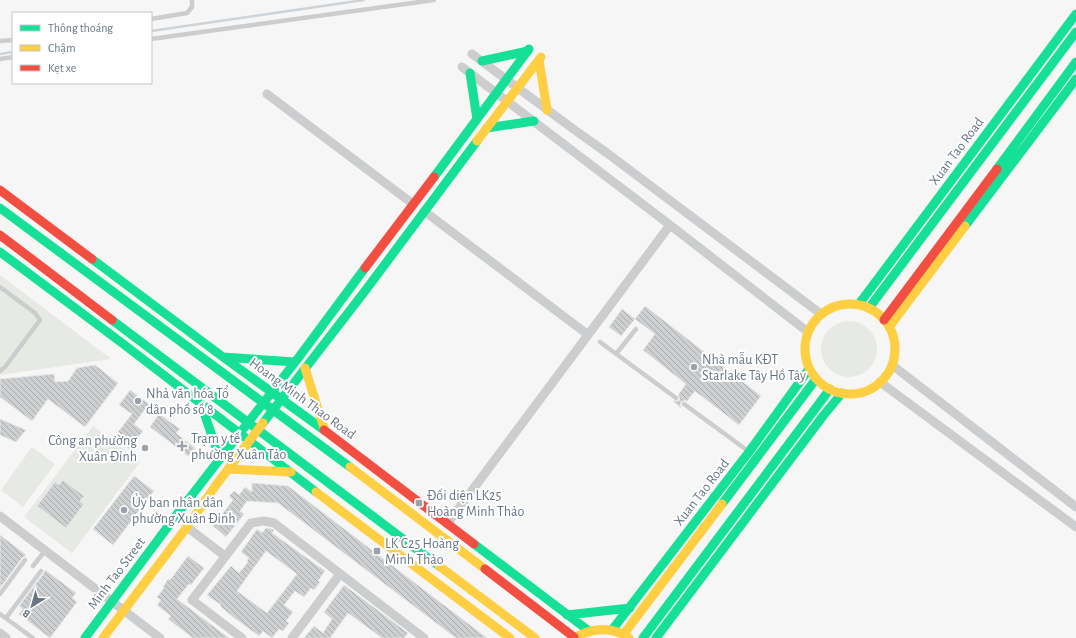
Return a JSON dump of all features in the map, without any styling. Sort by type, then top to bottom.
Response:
[{"type":"main road","name":"Xuan Tao Road","points":[[859,304],[1076,14]]},
{"type":"main road","name":"Xuan Tao Road","points":[[869,308],[1076,32]]},
{"type":"main road","name":"Minh Tao Street","points":[[85,638],[178,513],[297,360],[529,50],[482,61]]},
{"type":"main road","name":"Minh Tao Street","points":[[103,638],[258,430],[540,58],[547,110]]},
{"type":"main road","points":[[886,324],[1076,62]]},
{"type":"main road","points":[[470,73],[477,119]]},
{"type":"main road","points":[[886,324],[1076,79]]},
{"type":"main road","points":[[487,128],[534,121]]},
{"type":"main road","name":"Hoang Minh Thao Road","points":[[0,190],[223,357],[326,431],[391,482],[589,631]]},
{"type":"main road","name":"Hoang Minh Thao Road","points":[[0,208],[384,492],[574,638]]},
{"type":"main road","points":[[0,235],[535,638]]},
{"type":"main road","points":[[0,252],[510,638]]},
{"type":"main road","points":[[859,304],[869,308],[886,324],[891,331],[894,343],[892,366],[880,382],[864,392],[853,394],[830,390],[816,379],[810,369],[805,355],[805,340],[808,332],[821,314],[834,306],[859,304]]},
{"type":"main road","points":[[122,343],[130,333]]},
{"type":"main road","points":[[215,368],[223,357],[267,361],[297,360]]},
{"type":"main road","points":[[305,368],[326,431]]},
{"type":"main road","name":"Xuan Tao Road","points":[[612,630],[749,452],[810,369]]},
{"type":"main road","name":"Xuan Tao Road","points":[[626,636],[816,379]]},
{"type":"main road","points":[[643,638],[830,390]]},
{"type":"main road","points":[[656,638],[663,633],[823,416],[842,393]]},
{"type":"main road","points":[[202,404],[220,459]]},
{"type":"main road","points":[[291,472],[300,462]]},
{"type":"main road","points":[[229,469],[291,472]]},
{"type":"main road","points":[[384,492],[391,482]]},
{"type":"main road","points":[[567,615],[630,608]]},
{"type":"main road","points":[[574,638],[597,629],[612,630],[626,636]]},
{"type":"street","points":[[472,54],[607,153],[821,314]]},
{"type":"street","points":[[462,67],[808,332]]},
{"type":"street","points":[[266,94],[413,204]]},
{"type":"street","points":[[424,211],[587,334]]},
{"type":"street","points":[[447,524],[587,334],[670,225]]},
{"type":"street","points":[[892,366],[1076,507]]},
{"type":"street","points":[[880,382],[1076,527]]},
{"type":"street","points":[[0,516],[160,638]]},
{"type":"street","points":[[242,638],[192,600],[251,523],[264,521],[274,523],[422,638]]},
{"type":"street","points":[[186,527],[225,556]]},
{"type":"street","points":[[292,638],[340,574]]},
{"type":"street","points":[[0,634],[6,638]]},
{"type":"lane","points":[[152,19],[187,13],[192,7],[192,0]]},
{"type":"lane","points":[[152,39],[434,0]]},
{"type":"lane","points":[[0,41],[12,40]]},
{"type":"lane","points":[[0,59],[12,57]]},
{"type":"lane","points":[[0,287],[35,313],[40,320],[5,367],[0,371]]},
{"type":"lane","points":[[616,354],[636,329]]},
{"type":"lane","points":[[600,342],[676,398]]},
{"type":"lane","points":[[684,404],[749,452]]},
{"type":"lane","points":[[33,566],[45,551]]},
{"type":"lane","points":[[0,594],[26,560]]},
{"type":"lane","points":[[6,618],[41,571]]},
{"type":"lane","points":[[0,614],[33,638]]},
{"type":"shaded area","points":[[0,275],[111,359],[0,375]]},
{"type":"shaded area","points":[[849,321],[864,326],[872,334],[877,349],[872,364],[864,372],[849,377],[834,372],[826,364],[821,349],[826,334],[834,326]]},
{"type":"shaded area","points":[[93,426],[140,462],[72,553],[24,517]]},
{"type":"shaded area","points":[[32,447],[55,464],[23,507],[1,490]]},
{"type":"building","name":"Nhà mẫu KĐT Starlake Tây Hồ Tây","points":[[645,306],[761,396],[739,425],[695,391],[687,401],[684,400],[681,402],[681,408],[673,401],[679,401],[680,398],[678,395],[686,384],[643,350],[655,334],[635,319]]},
{"type":"building","points":[[622,309],[635,319],[621,336],[609,327]]},
{"type":"building","points":[[95,365],[118,383],[85,427],[48,399],[32,421],[0,397],[0,379],[54,374],[55,382],[68,381],[77,368]]},
{"type":"building","points":[[130,390],[149,404],[134,424],[143,431],[129,449],[114,437],[132,414],[119,405]]},
{"type":"building","points":[[159,414],[180,429],[176,433],[195,448],[188,456],[150,427]]},
{"type":"building","points":[[0,419],[26,430],[16,442],[0,435]]},
{"type":"building","name":"Ủy ban nhân dân phường Xuân Đỉnh","points":[[134,476],[154,491],[113,545],[93,529]]},
{"type":"building","points":[[63,480],[84,496],[80,501],[84,504],[66,528],[37,506],[55,482],[59,485]]},
{"type":"building","points":[[252,483],[288,486],[487,638],[456,638],[278,503],[247,501],[240,511],[244,514],[226,537],[213,526],[233,500],[229,496],[234,491],[239,495],[245,487],[252,492]]},
{"type":"building","points":[[266,528],[274,530],[272,533],[325,571],[314,590],[311,588],[304,597],[295,591],[284,605],[293,612],[286,621],[289,623],[283,631],[279,629],[272,638],[263,631],[259,636],[207,595],[231,566],[239,573],[248,562],[247,561],[249,558],[241,552],[257,529],[262,533]],"holes":[[[266,551],[297,574],[267,613],[237,591]]]},
{"type":"building","points":[[0,535],[26,555],[22,558],[0,588]]},
{"type":"building","points":[[188,556],[204,568],[191,585],[189,584],[177,599],[229,638],[193,638],[168,619],[171,616],[157,605],[161,600],[157,597],[164,588],[163,587],[168,579],[170,580]]},
{"type":"building","points":[[45,570],[76,593],[72,598],[77,602],[50,638],[19,614],[23,609],[19,606]]},
{"type":"building","points":[[344,585],[408,633],[404,638],[382,638],[348,613],[330,638],[304,638],[314,626],[323,633],[332,619],[324,612]]},
{"type":"waterway","points":[[152,31],[364,0]]},
{"type":"waterway","points":[[0,54],[12,52]]},
{"type":"traffic: fast","points":[[859,304],[1076,14]]},
{"type":"traffic: fast","points":[[869,308],[1076,32]]},
{"type":"traffic: fast","points":[[434,177],[529,49]]},
{"type":"traffic: fast","points":[[482,61],[528,51]]},
{"type":"traffic: fast","points":[[997,169],[1076,62]]},
{"type":"traffic: fast","points":[[470,73],[477,119]]},
{"type":"traffic: fast","points":[[965,226],[1076,79]]},
{"type":"traffic: fast","points":[[487,128],[534,121]]},
{"type":"traffic: fast","points":[[263,423],[365,291],[477,141]]},
{"type":"traffic: fast","points":[[0,208],[350,467]]},
{"type":"traffic: fast","points":[[0,252],[122,343],[316,492]]},
{"type":"traffic: fast","points":[[92,259],[324,430]]},
{"type":"traffic: fast","points":[[85,638],[178,513],[299,357],[365,268]]},
{"type":"traffic: fast","points":[[112,320],[439,566]]},
{"type":"traffic: fast","points":[[223,357],[295,362]]},
{"type":"traffic: fast","points":[[612,630],[749,452],[809,369]]},
{"type":"traffic: fast","points":[[722,504],[816,379]]},
{"type":"traffic: fast","points":[[643,638],[830,389]]},
{"type":"traffic: fast","points":[[656,638],[823,416],[842,393]]},
{"type":"traffic: fast","points":[[201,404],[220,459]]},
{"type":"traffic: fast","points":[[474,544],[589,631]]},
{"type":"traffic: fast","points":[[567,615],[630,608]]},
{"type":"traffic: slow","points":[[477,141],[541,57]]},
{"type":"traffic: slow","points":[[539,60],[547,110]]},
{"type":"traffic: slow","points":[[889,327],[965,226]]},
{"type":"traffic: slow","points":[[850,304],[867,308],[882,317],[891,332],[895,349],[891,366],[882,381],[867,390],[850,394],[833,390],[818,381],[809,366],[805,349],[809,332],[818,317],[833,308],[850,304]]},
{"type":"traffic: slow","points":[[305,368],[325,431]]},
{"type":"traffic: slow","points":[[103,638],[263,423]]},
{"type":"traffic: slow","points":[[350,467],[485,569]]},
{"type":"traffic: slow","points":[[229,469],[291,472]]},
{"type":"traffic: slow","points":[[316,492],[510,638]]},
{"type":"traffic: slow","points":[[623,635],[722,504]]},
{"type":"traffic: slow","points":[[439,566],[535,638]]},
{"type":"traffic: slow","points":[[574,638],[595,630],[608,630],[622,634],[629,638]]},
{"type":"traffic: jam","points":[[884,320],[997,169]]},
{"type":"traffic: jam","points":[[365,268],[434,177]]},
{"type":"traffic: jam","points":[[0,190],[92,259]]},
{"type":"traffic: jam","points":[[0,235],[112,320]]},
{"type":"traffic: jam","points":[[324,430],[474,544]]},
{"type":"traffic: jam","points":[[485,569],[574,637]]},
{"type":"place","name":"Nhà mẫu KĐT Starlake Tây Hồ Tây","points":[[694,367]]},
{"type":"place","name":"Nhà văn hóa Tổ dân phố số 8","points":[[138,401]]},
{"type":"place","name":"Trạm y tế phường Xuân Tảo","points":[[182,446]]},
{"type":"place","name":"Công an phường Xuân Đỉnh","points":[[145,448]]},
{"type":"place","name":"Đối diện LK25 Hoàng Minh Thảo","points":[[419,503]]},
{"type":"place","name":"Ủy ban nhân dân phường Xuân Đỉnh","points":[[124,510]]},
{"type":"place","name":"LK C25 Hoàng Minh Thảo","points":[[377,551]]}]
